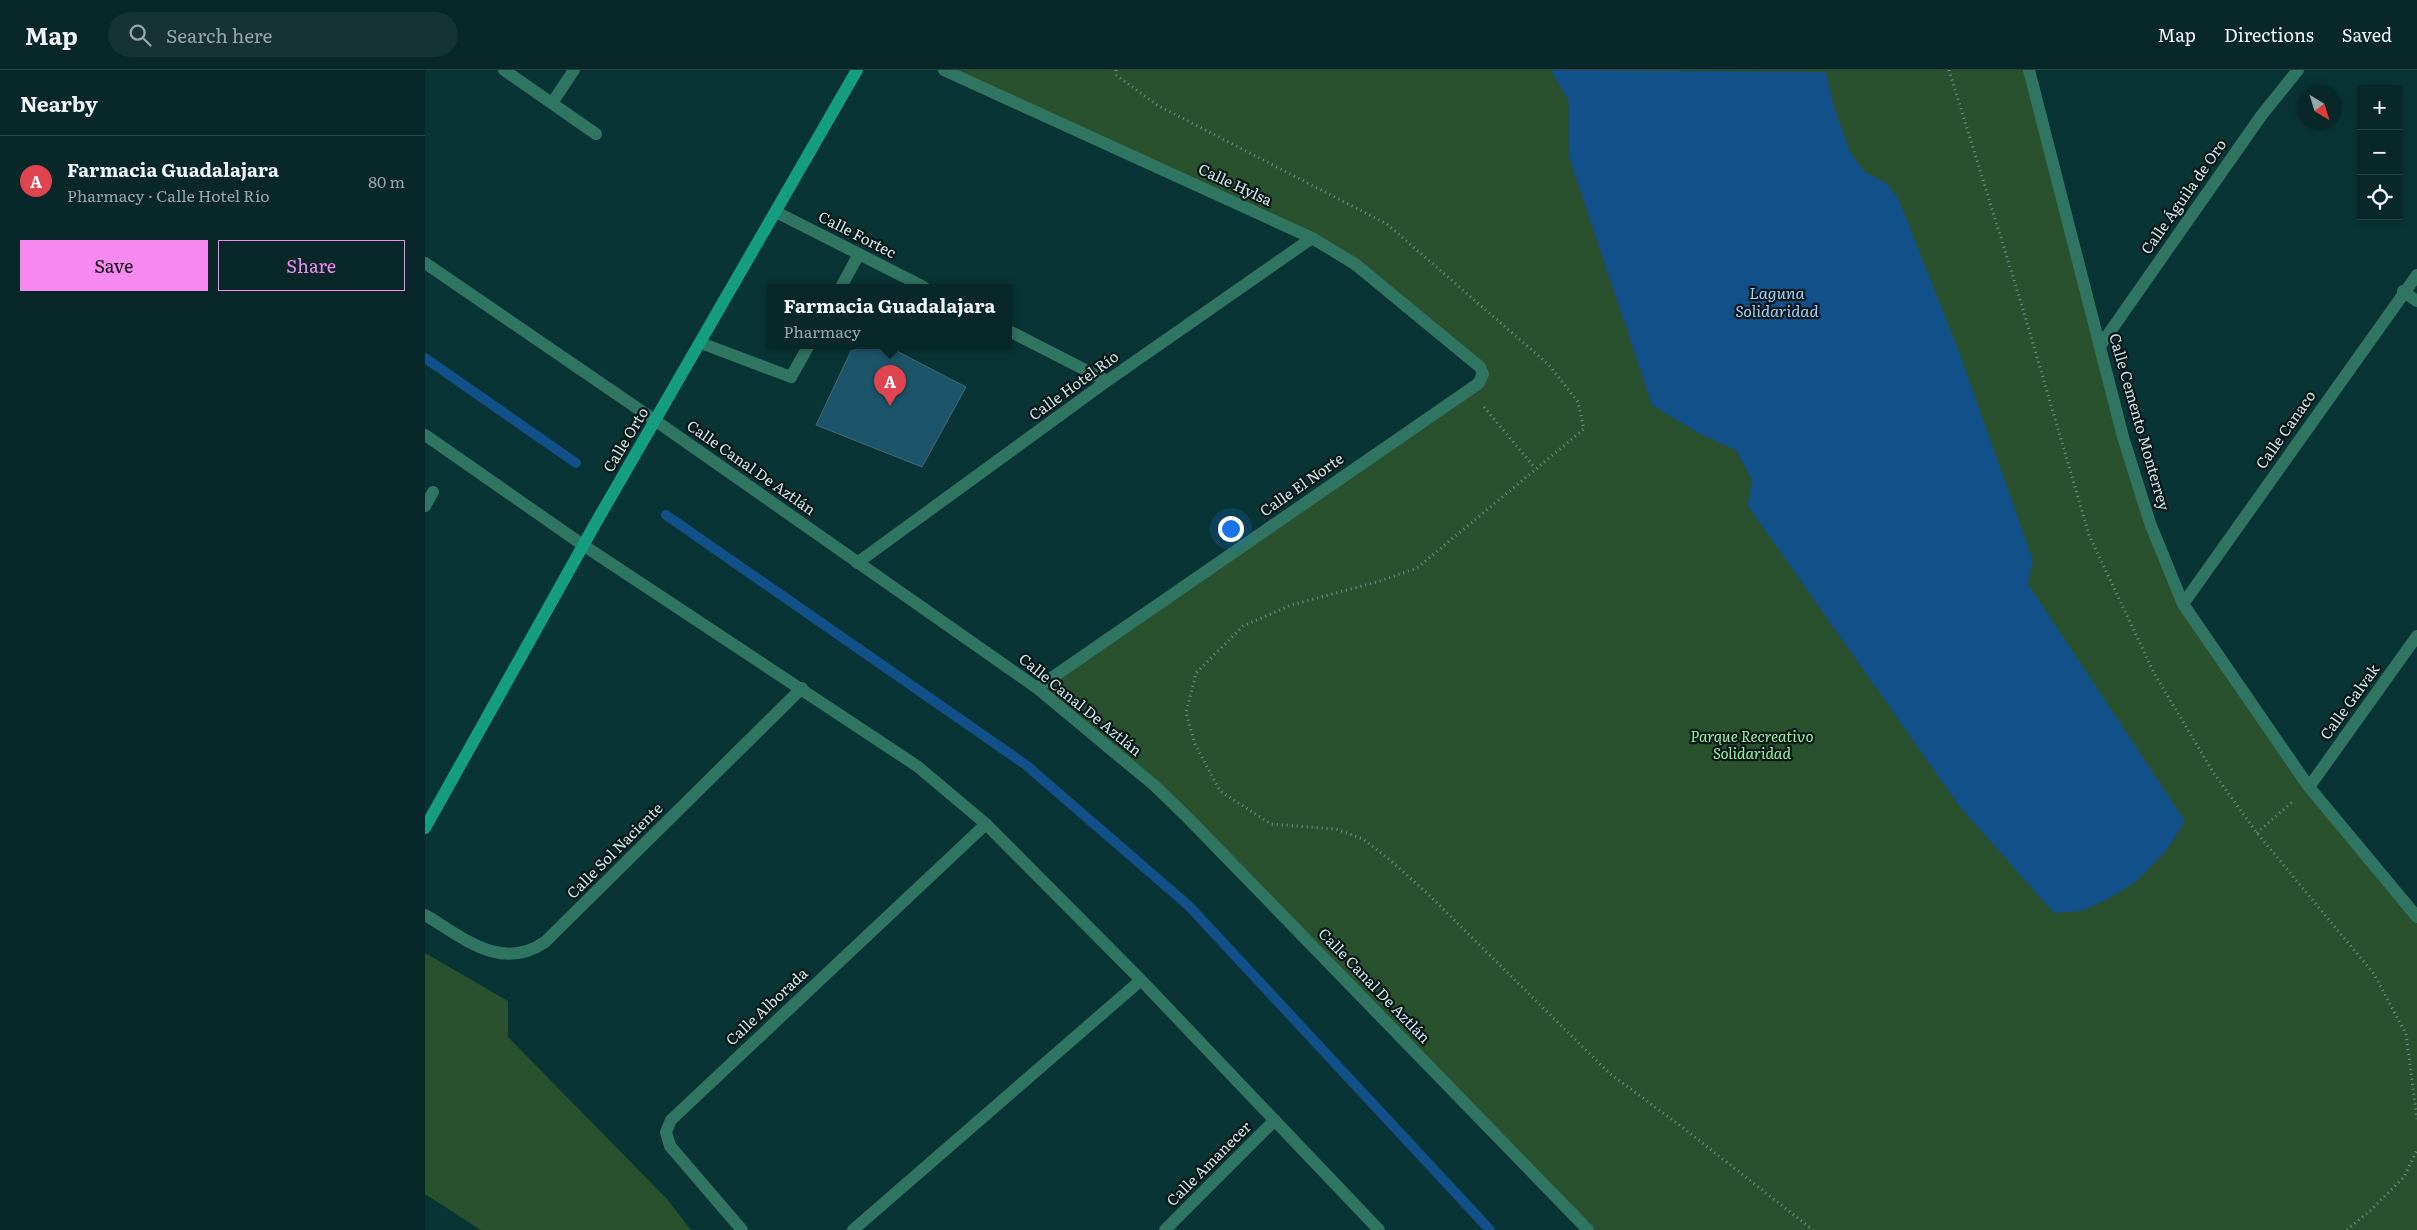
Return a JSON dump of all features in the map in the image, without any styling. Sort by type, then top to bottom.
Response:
[{"type":"street","points":[[504,70],[596,134]]},
{"type":"street","points":[[552,103],[574,70]]},
{"type":"street","name":"Calle Orto","points":[[425,828],[583,546],[857,70]]},
{"type":"street","name":"Calle Hylsa","points":[[944,70],[1312,238],[1355,264],[1378,282],[1479,366],[1483,374]]},
{"type":"street","name":"Calle Cemento Monterrey","points":[[2029,70],[2123,437],[2144,504],[2183,604],[2309,787],[2417,917]]},
{"type":"street","name":"Calle Águila de Oro","points":[[2100,346],[2261,116],[2298,70]]},
{"type":"street","name":"Calle Fortec","points":[[776,212],[918,284]]},
{"type":"street","name":"Calle Hotel Río","points":[[857,563],[1107,381],[1312,238]]},
{"type":"street","points":[[843,284],[859,254]]},
{"type":"street","name":"Calle Canal De Aztlán","points":[[425,262],[1037,688],[1155,786],[1588,1230]]},
{"type":"street","name":"Calle Canaco","points":[[2183,604],[2403,292],[2417,275]]},
{"type":"street","points":[[2403,292],[2417,301]]},
{"type":"street","points":[[1012,332],[1107,381]]},
{"type":"street","points":[[701,342],[791,377],[807,349]]},
{"type":"street","name":"Calle El Norte","points":[[1037,688],[1469,390],[1483,379],[1483,374]]},
{"type":"street","points":[[425,435],[583,546],[802,688],[917,766],[986,824],[1141,980],[1379,1230]]},
{"type":"street","points":[[425,506],[433,492]]},
{"type":"street","name":"Calle Galvak","points":[[2309,787],[2417,636]]},
{"type":"street","name":"Calle Sol Naciente","points":[[425,915],[484,950],[510,956],[533,951],[545,942],[802,688]]},
{"type":"street","name":"Calle Alborada","points":[[742,1230],[670,1146],[666,1132],[671,1120],[986,824]]},
{"type":"street","points":[[853,1230],[1141,980]]},
{"type":"street","name":"Calle Amanecer","points":[[1165,1230],[1275,1120]]},
{"type":"path","points":[[1116,70],[1116,75],[1157,105],[1387,224],[1549,365],[1578,402],[1584,429],[1417,568],[1377,582],[1291,605],[1243,626],[1196,673],[1186,713],[1195,744],[1220,791],[1271,824],[1336,829],[1363,839],[1389,859],[1428,894],[1609,1074],[1682,1126],[1813,1230]]},
{"type":"path","points":[[1469,390],[1535,468]]},
{"type":"path","points":[[2257,833],[2309,787]]},
{"type":"path","points":[[2347,1230],[2372,1209],[2404,1177],[2417,1150]]},
{"type":"green space","name":"Parque Recreativo Solidaridad","points":[[944,70],[2029,70],[2123,437],[2183,604],[2309,787],[2417,917],[2417,1230],[1592,1230],[1229,859],[1037,688],[1469,390],[1479,366],[1312,238]]},
{"type":"green space","points":[[425,953],[508,1001],[508,1037],[667,1199],[691,1230],[481,1230],[425,1194]]},
{"type":"water","name":"Laguna Solidaridad","points":[[1551,70],[1826,72],[1833,104],[1850,152],[1864,171],[1886,183],[1898,198],[1958,349],[2033,560],[2028,584],[2185,821],[2166,851],[2137,881],[2108,899],[2082,911],[2054,913],[1960,807],[1748,506],[1752,480],[1736,450],[1700,434],[1652,405],[1569,157],[1569,102]]},
{"type":"building","points":[[857,349],[893,349],[966,387],[922,467],[816,425],[851,351]]},
{"type":"waterway","points":[[425,358],[576,463]]},
{"type":"waterway","points":[[666,515],[1026,765],[1189,906],[1490,1230]]},
{"type":"place","name":"Farmacia Guadalajara","points":[[890,406]]}]
